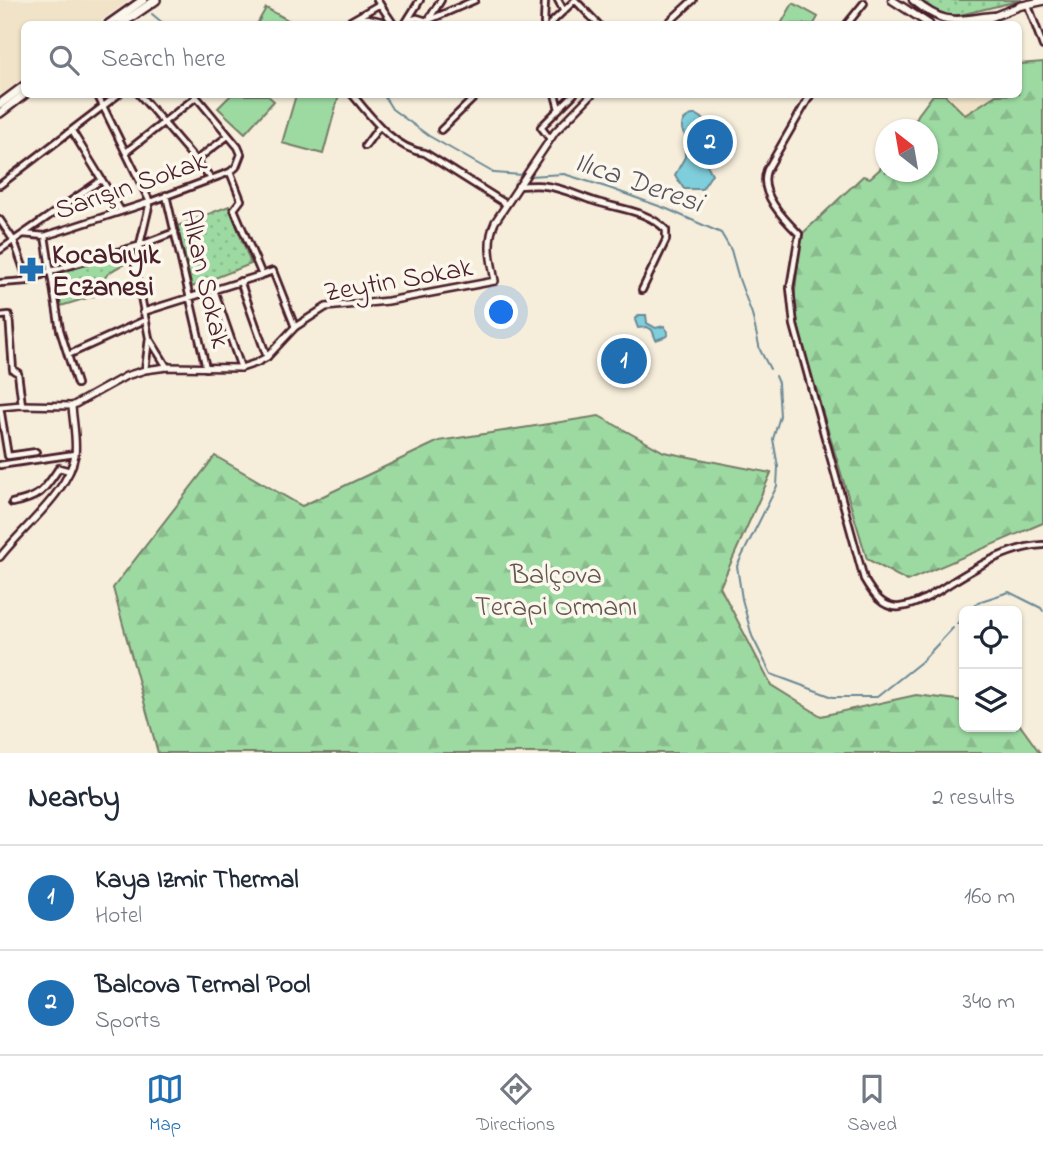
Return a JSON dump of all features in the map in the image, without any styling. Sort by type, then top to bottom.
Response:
[{"type":"main road","points":[[113,21],[143,0]]},
{"type":"main road","points":[[133,21],[156,0]]},
{"type":"main road","points":[[892,0],[924,21]]},
{"type":"main road","points":[[914,0],[933,15],[949,20],[993,16]]},
{"type":"main road","points":[[981,21],[1043,1]]},
{"type":"main road","points":[[0,104],[21,88]]},
{"type":"main road","points":[[0,113],[21,97]]},
{"type":"street","points":[[407,21],[420,0]]},
{"type":"street","points":[[428,21],[441,0]]},
{"type":"street","points":[[431,21],[475,0]]},
{"type":"street","points":[[544,21],[545,0]]},
{"type":"street","points":[[558,0],[562,13]]},
{"type":"street","points":[[555,21],[575,0],[595,21]]},
{"type":"street","points":[[670,21],[693,0]]},
{"type":"street","points":[[350,21],[378,2],[392,21]]},
{"type":"street","points":[[849,21],[864,3]]},
{"type":"street","points":[[1028,5],[1043,46]]},
{"type":"street","points":[[354,19],[366,21]]},
{"type":"street","points":[[99,98],[150,202],[135,265],[149,338],[167,367]]},
{"type":"street","points":[[0,185],[114,98]]},
{"type":"street","points":[[142,98],[211,178]]},
{"type":"street","points":[[126,152],[193,98]]},
{"type":"street","points":[[197,98],[241,154],[236,167],[230,172],[242,200],[234,209],[262,275]]},
{"type":"street","points":[[355,98],[379,127],[410,149],[425,153],[506,204],[562,123],[588,98]]},
{"type":"street","points":[[441,130],[474,98]]},
{"type":"street","points":[[556,98],[559,109]]},
{"type":"street","points":[[550,139],[541,127],[570,98]]},
{"type":"street","points":[[809,98],[767,170],[765,180],[773,203],[799,234],[790,288],[794,325],[864,579],[872,593],[884,604],[898,608],[926,598],[1001,554],[1043,545]]},
{"type":"street","points":[[365,146],[379,127]]},
{"type":"street","points":[[72,131],[121,211]]},
{"type":"street","points":[[196,160],[228,136]]},
{"type":"street","name":"Sarışın Sokak","points":[[45,236],[150,202],[230,172]]},
{"type":"street","points":[[0,250],[101,180]]},
{"type":"street","points":[[519,185],[545,185],[566,190],[596,202],[617,206],[659,224],[666,230],[666,240],[642,290]]},
{"type":"street","name":"Alkan Sokak","points":[[166,195],[206,369]]},
{"type":"street","name":"Zeytin Sokak","points":[[72,406],[125,376],[145,370],[167,367],[241,368],[256,363],[267,357],[295,327],[326,307],[388,301],[495,281],[489,249],[490,233],[506,204]]},
{"type":"street","points":[[0,220],[14,241],[28,281]]},
{"type":"street","points":[[0,283],[28,281],[51,271],[138,246],[175,232]]},
{"type":"street","points":[[23,234],[45,236],[60,330],[77,384]]},
{"type":"street","points":[[144,312],[273,271],[295,327]]},
{"type":"street","points":[[240,281],[267,357]]},
{"type":"street","points":[[214,290],[241,368]]},
{"type":"street","points":[[0,316],[9,314],[13,370],[18,373],[22,405]]},
{"type":"street","points":[[68,355],[145,320]]},
{"type":"street","points":[[145,370],[149,338]]},
{"type":"street","points":[[0,557],[60,488],[70,471],[75,454],[72,406],[0,407],[8,456],[36,452]]},
{"type":"street","points":[[0,465],[75,454]]},
{"type":"street","points":[[12,503],[34,499],[53,479],[59,468],[70,471]]},
{"type":"shaded area","points":[[0,0],[130,0],[101,21],[21,21],[21,80],[0,96]]},
{"type":"shaded area","points":[[951,98],[989,98],[965,114]]},
{"type":"green space","points":[[920,0],[1022,0],[956,16],[944,16]]},
{"type":"green space","points":[[793,3],[818,17],[816,21],[783,21]]},
{"type":"green space","points":[[266,8],[290,21],[259,21]]},
{"type":"green space","points":[[1043,62],[1043,523],[907,581],[867,559],[801,341],[794,301],[801,235],[863,176],[870,178],[875,174],[875,182],[938,182],[938,119],[916,119],[931,98],[948,98],[965,115],[991,98],[1022,98],[1022,64]]},
{"type":"green space","points":[[228,98],[270,98],[274,101],[245,133],[218,108]]},
{"type":"green space","points":[[295,98],[338,98],[323,154],[282,143]]},
{"type":"green space","points":[[229,206],[251,264],[192,287],[177,226]]},
{"type":"green space","points":[[124,251],[127,263],[107,275],[97,295],[61,306],[55,272]]},
{"type":"green space","name":"Balçova Terapi Ormanı","points":[[599,416],[664,452],[771,473],[720,587],[771,685],[821,716],[916,695],[959,700],[959,732],[1022,732],[1022,728],[1040,753],[158,753],[113,588],[215,456],[302,506],[439,441]]},
{"type":"water","points":[[694,115],[703,118],[706,127],[703,136],[694,139],[685,136],[682,127],[685,118]]},
{"type":"water","points":[[685,150],[703,150],[703,157],[712,174],[702,189],[684,189],[675,175],[685,157]]},
{"type":"water","points":[[639,315],[646,315],[647,323],[656,328],[664,326],[668,332],[667,336],[656,340],[652,330],[647,327],[638,328],[635,320]]},
{"type":"waterway","name":"Ilıca Deresi","points":[[152,14],[160,21]]},
{"type":"waterway","name":"Ilıca Deresi","points":[[385,98],[392,109],[429,136],[494,173],[523,175]]},
{"type":"waterway","name":"Ilıca Deresi","points":[[529,176],[564,174],[667,209],[721,233],[731,250],[752,314],[760,350],[770,369]]},
{"type":"waterway","name":"Ilıca Deresi","points":[[775,376],[778,383],[780,416],[773,439],[778,467],[777,486],[737,566],[752,636],[771,674],[833,697],[877,697],[921,662],[953,628]]},
{"type":"waterway","name":"Ilıca Deresi","points":[[974,606],[978,602],[1009,592],[1043,611]]},
{"type":"place","name":"Balcova Termal Pool","points":[[710,142]]},
{"type":"place","name":"Kocabıyık Eczanesi","points":[[32,269]]},
{"type":"place","name":"Kaya Izmir Thermal","points":[[624,361]]}]
